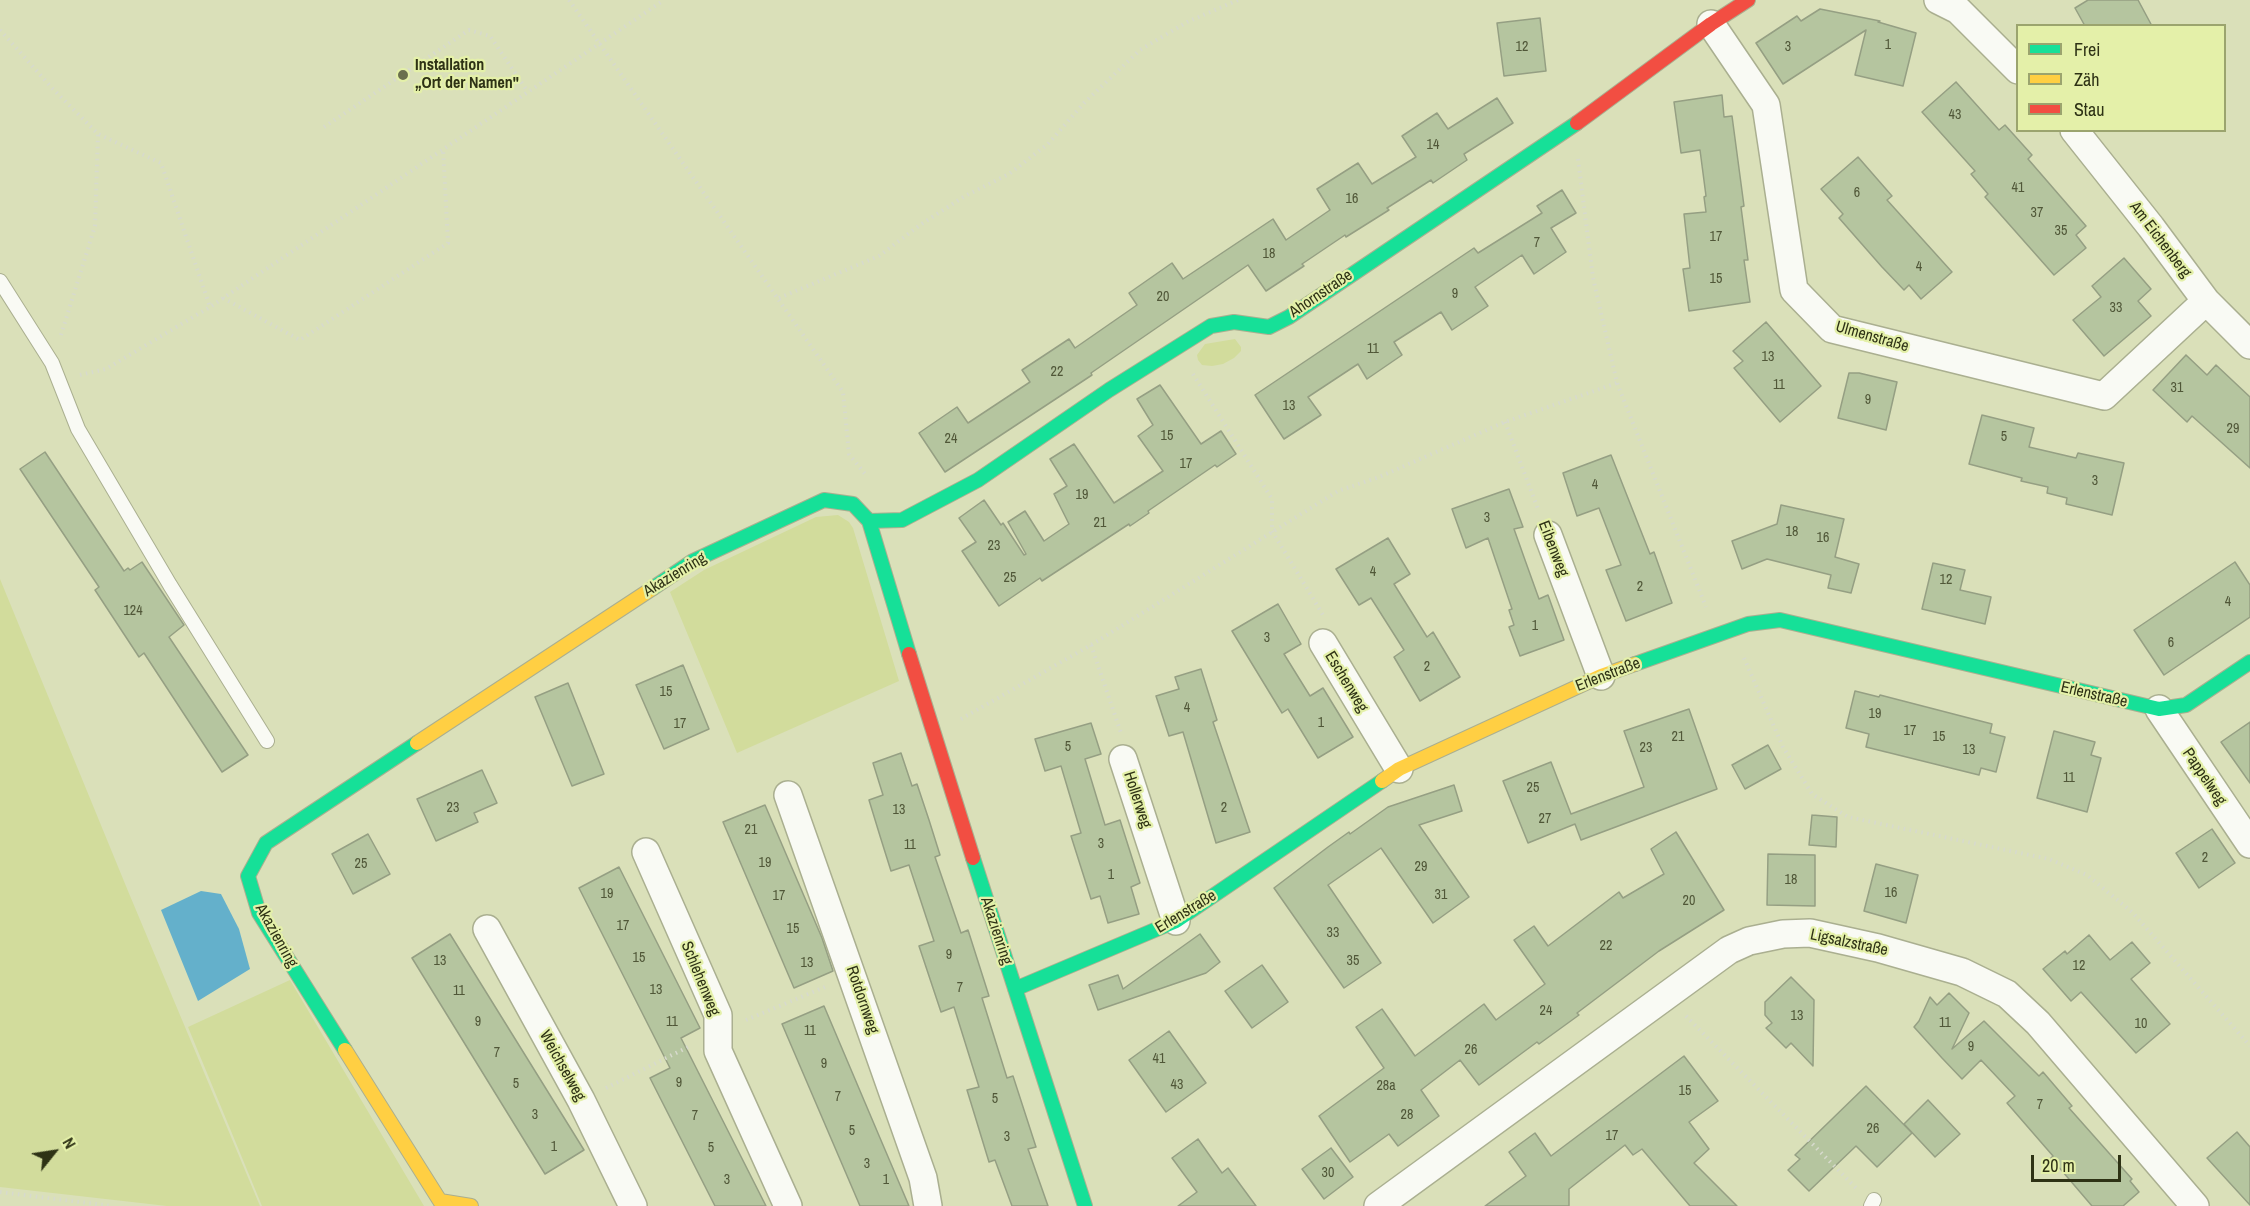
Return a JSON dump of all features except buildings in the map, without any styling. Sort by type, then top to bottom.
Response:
[{"type":"street","name":"Ahornstraße","points":[[869,521],[902,520],[978,480],[1211,326],[1234,322],[1269,327],[1289,317],[1574,124],[1711,24],[1748,0]]},
{"type":"street","points":[[1938,0],[1958,10],[2016,68]]},
{"type":"street","name":"Ulmenstraße","points":[[1711,24],[1766,105],[1794,290],[1832,329],[2104,396],[2206,301]]},
{"type":"street","name":"Am Eichenberg","points":[[2076,132],[2206,301],[2250,345]]},
{"type":"street","name":"Akazienring","points":[[471,1206],[440,1201],[259,913],[248,876],[266,843],[693,561],[824,500],[853,504],[869,521],[934,736],[1085,1206]]},
{"type":"street","name":"Eibenweg","points":[[1548,535],[1601,676]]},
{"type":"street","name":"Erlenstraße","points":[[1015,989],[1176,921],[1399,769],[1601,676],[1748,624],[1780,620],[2159,709],[2186,705],[2250,662]]},
{"type":"street","name":"Eschenweg","points":[[1323,643],[1399,769]]},
{"type":"street","name":"Pappelweg","points":[[2159,709],[2250,844]]},
{"type":"street","name":"Hollerweg","points":[[1123,759],[1176,921]]},
{"type":"street","name":"Rotdornweg","points":[[788,795],[923,1179],[928,1206]]},
{"type":"street","name":"Schlehenweg","points":[[646,852],[718,1015],[718,1051],[788,1206]]},
{"type":"street","name":"Weichselweg","points":[[487,929],[581,1100],[633,1206]]},
{"type":"street","name":"Ligsalzstraße","points":[[1378,1206],[1729,950],[1749,941],[1783,934],[1810,933],[1878,948],[1962,972],[2007,994],[2038,1023],[2195,1206]]},
{"type":"lane","points":[[0,281],[52,363],[78,429],[170,585],[267,741]]},
{"type":"path","points":[[60,380],[106,369],[210,307],[664,0]]},
{"type":"path","points":[[779,298],[879,256],[964,196],[1010,174],[1048,144],[1084,103],[1140,50],[1187,22],[1238,0]]},
{"type":"path","points":[[0,30],[52,88],[98,134],[161,163],[210,307]]},
{"type":"path","points":[[324,127],[469,30],[490,36],[528,92]]},
{"type":"path","points":[[1574,124],[1593,278],[1617,383],[1718,636]]},
{"type":"path","points":[[52,363],[95,226],[98,134]]},
{"type":"path","points":[[223,298],[300,340],[448,243],[443,148]]},
{"type":"path","points":[[1176,347],[1272,499],[1272,531]]},
{"type":"path","points":[[934,736],[1091,645],[1338,491],[1379,477],[1505,422],[1617,383]]},
{"type":"path","name":"Eibenweg","points":[[1505,422],[1548,535]]},
{"type":"path","name":"Eschenweg","points":[[1272,531],[1328,623],[1323,643]]},
{"type":"path","points":[[1732,630],[1783,747],[1812,794],[1848,817],[2049,859],[2087,875],[2132,912],[2250,1046]]},
{"type":"path","name":"Hollerweg","points":[[1091,645],[1126,748],[1123,759]]},
{"type":"path","points":[[1667,995],[1872,1203]]},
{"type":"path","points":[[0,1192],[112,1206]]},
{"type":"green space","points":[[1235,339],[1241,351],[1234,358],[1223,364],[1212,366],[1202,365],[1198,360],[1197,355],[1205,344]]},
{"type":"green space","points":[[838,515],[849,522],[853,528],[899,681],[737,753],[670,592],[704,570],[816,517]]},
{"type":"green space","points":[[0,579],[260,1206],[167,1206],[0,1187]]},
{"type":"green space","points":[[290,980],[424,1206],[262,1206],[188,1027]]},
{"type":"water","points":[[201,891],[221,894],[239,929],[250,969],[198,1001],[161,910]]},
{"type":"traffic: fast","points":[[869,521],[902,520],[978,480],[1109,390],[1211,326],[1234,322],[1269,327],[1289,317],[1577,123]]},
{"type":"traffic: fast","points":[[653,588],[693,561],[824,500],[853,504],[869,521],[909,654]]},
{"type":"traffic: fast","points":[[1635,664],[1748,624],[1780,620],[2159,709],[2186,705],[2250,662]]},
{"type":"traffic: fast","points":[[345,1050],[259,913],[248,876],[266,843],[417,743]]},
{"type":"traffic: fast","points":[[1015,989],[1176,921],[1382,781]]},
{"type":"traffic: fast","points":[[973,858],[1085,1206]]},
{"type":"traffic: slow","points":[[417,743],[653,588]]},
{"type":"traffic: slow","points":[[1382,781],[1399,769],[1601,676],[1635,664]]},
{"type":"traffic: slow","points":[[345,1050],[440,1201],[471,1206]]},
{"type":"traffic: jam","points":[[1577,123],[1711,24],[1748,0]]},
{"type":"traffic: jam","points":[[909,654],[973,858]]},
{"type":"place","name":"Installation „Ort der Namen''","points":[[403,75]]}]
